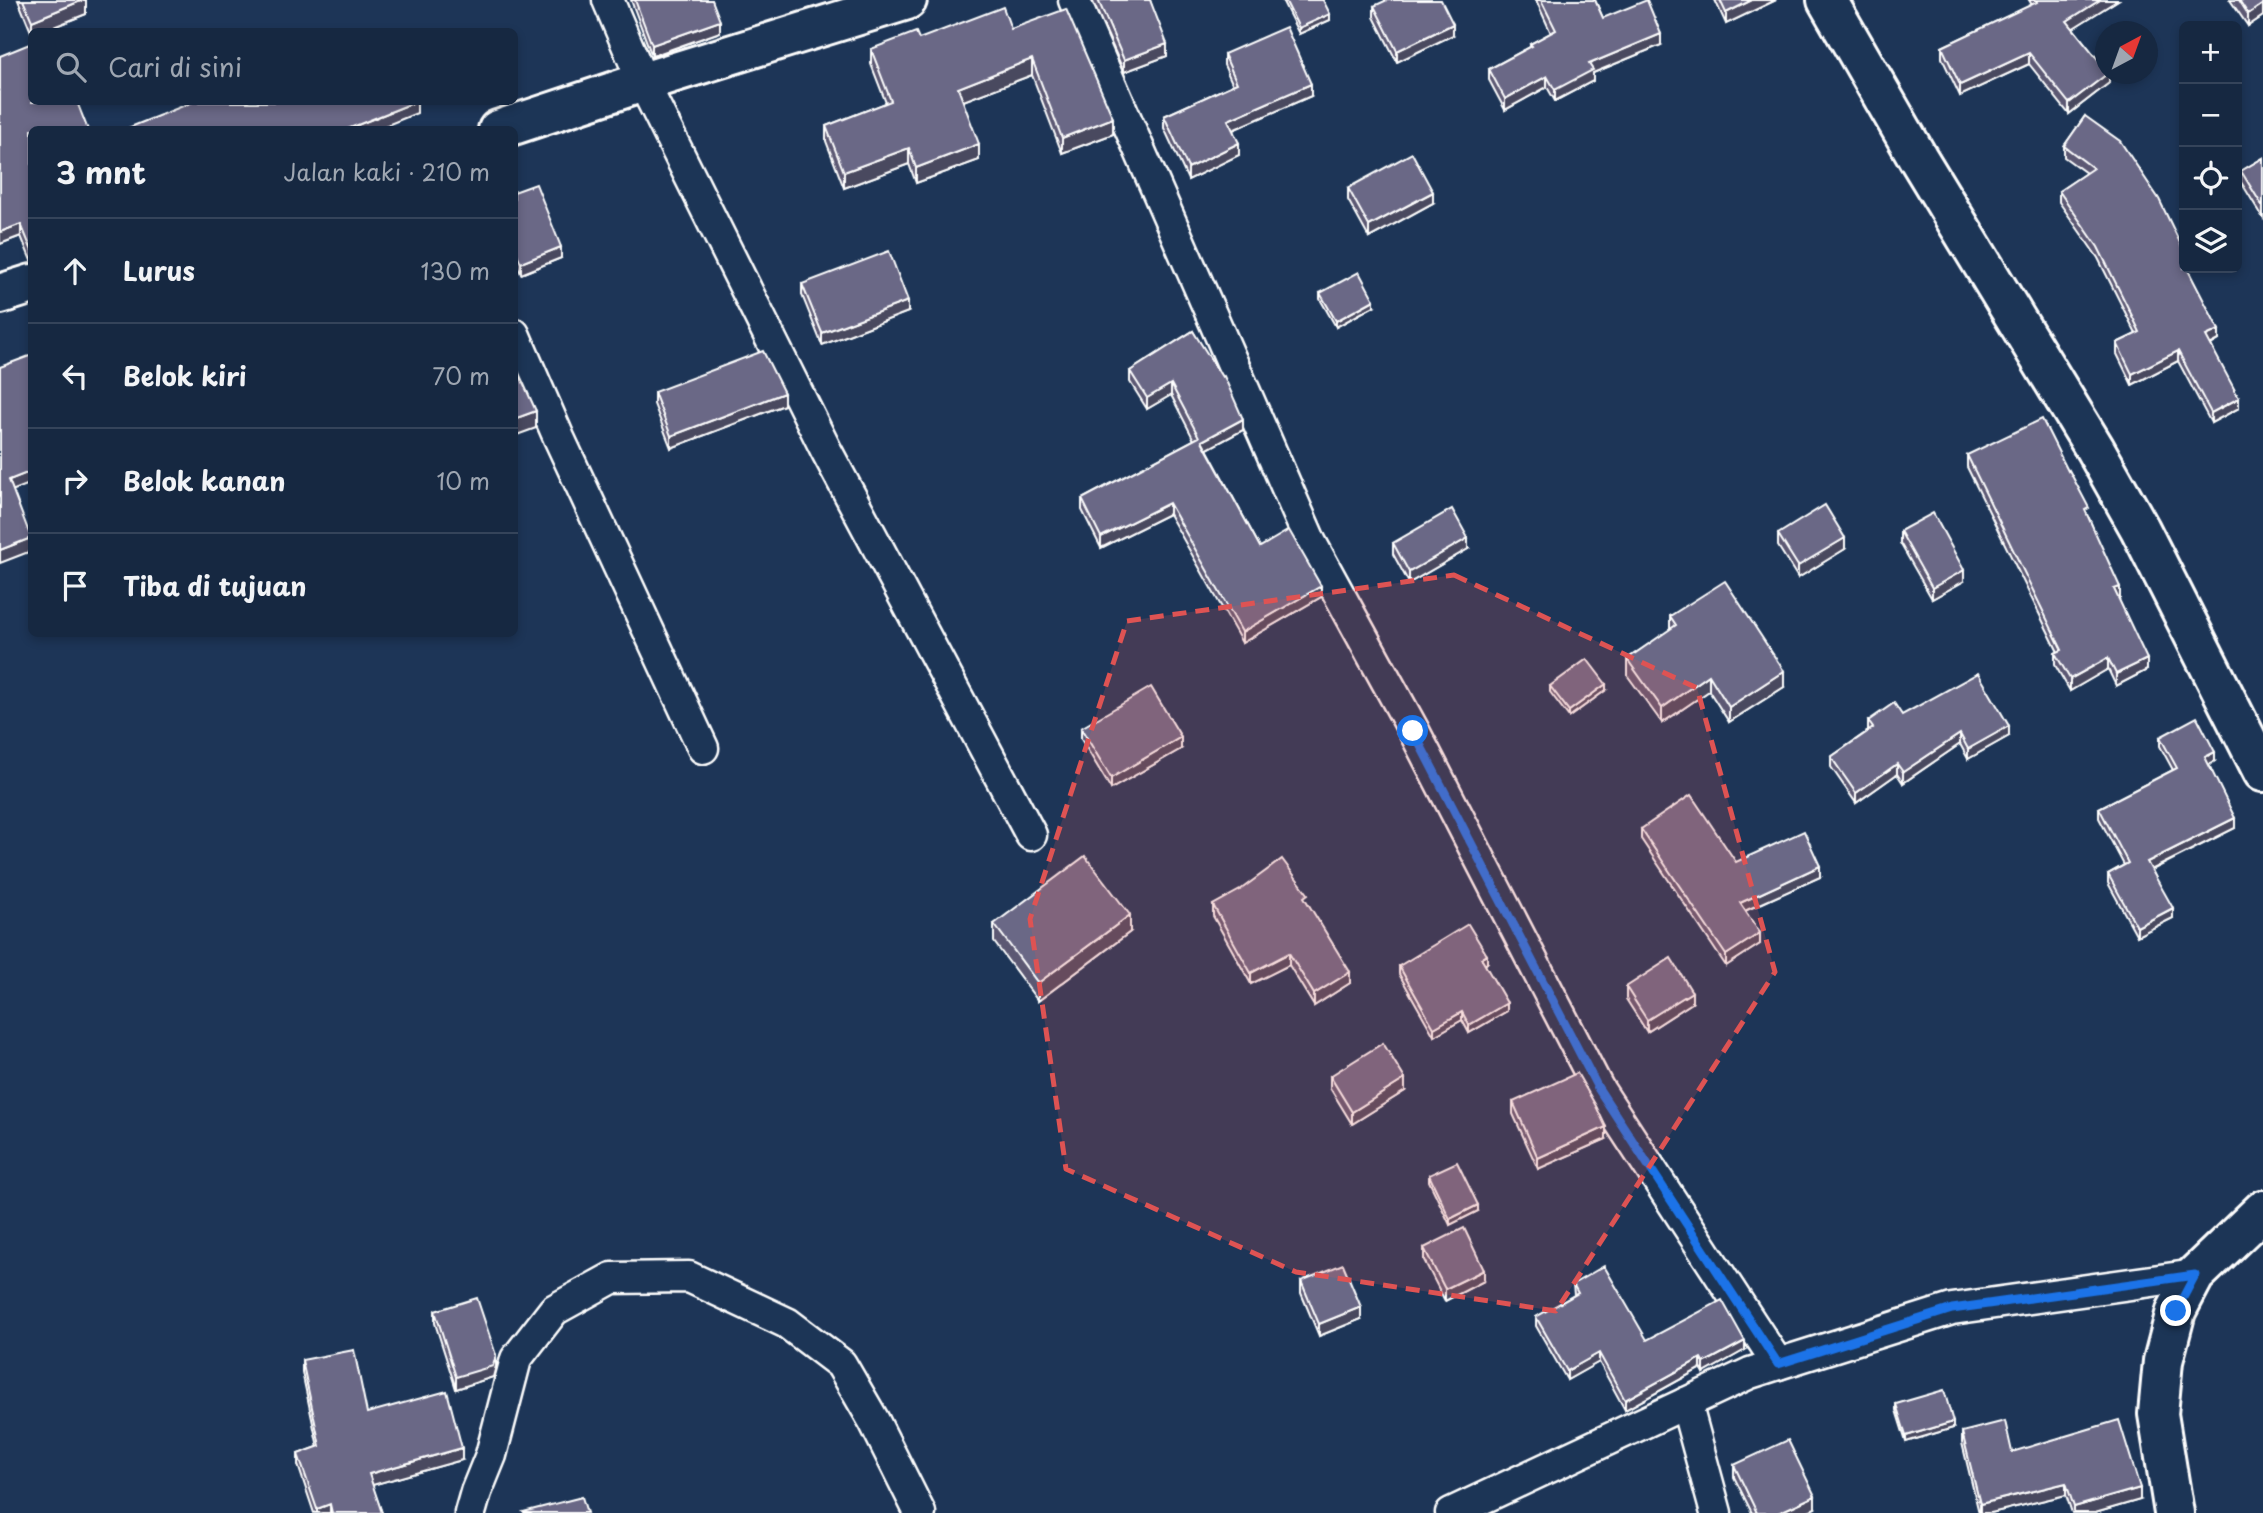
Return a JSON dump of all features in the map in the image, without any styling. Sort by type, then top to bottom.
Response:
[{"type":"street","points":[[608,0],[643,82],[827,452],[1031,835]]},
{"type":"street","points":[[510,126],[907,0]]},
{"type":"street","points":[[1074,0],[1311,543],[1420,743],[1598,1088],[1778,1364]]},
{"type":"street","points":[[1827,0],[1918,158],[2128,506],[2263,772]]},
{"type":"street","points":[[0,294],[28,285]]},
{"type":"street","points":[[518,343],[702,748]]},
{"type":"street","points":[[2174,1513],[2158,1415],[2163,1361],[2176,1311],[2195,1275],[2263,1210]]},
{"type":"street","points":[[1451,1513],[1750,1373],[1778,1364],[1952,1309],[2195,1275]]},
{"type":"street","points":[[470,1513],[491,1455],[516,1359],[554,1310],[612,1278],[689,1277],[787,1323],[841,1364],[874,1421],[920,1513]]},
{"type":"street","points":[[1686,1403],[1716,1513]]},
{"type":"highlighted area","points":[[1454,575],[1697,688],[1775,972],[1556,1311],[1296,1272],[1066,1169],[1030,919],[1127,621]]},
{"type":"building","points":[[23,0],[83,0],[32,21]]},
{"type":"building","points":[[635,0],[712,0],[720,21],[652,45]]},
{"type":"building","points":[[1098,0],[1150,0],[1167,44],[1124,60]]},
{"type":"building","points":[[1285,0],[1323,0],[1330,14],[1299,28]]},
{"type":"building","points":[[1387,0],[1441,0],[1453,24],[1397,51],[1374,6]]},
{"type":"building","points":[[1541,0],[1595,0],[1603,18],[1647,0],[1661,34],[1589,64],[1593,70],[1555,90],[1547,76],[1505,99],[1489,69],[1556,30]]},
{"type":"building","points":[[1720,0],[1752,0],[1726,13]]},
{"type":"building","points":[[2036,0],[2100,0],[2067,21],[2095,56],[2095,83],[2069,103],[2029,53],[1960,85],[1942,47],[2037,2]]},
{"type":"building","points":[[2239,0],[2263,0],[2263,4],[2248,14]]},
{"type":"building","points":[[1003,7],[1011,29],[1066,9],[1113,118],[1062,138],[1032,59],[958,88],[979,144],[916,168],[909,148],[844,172],[826,126],[891,101],[871,49],[916,32],[919,39]]},
{"type":"building","points":[[1286,27],[1311,84],[1228,120],[1239,143],[1188,168],[1164,116],[1237,83],[1224,54]]},
{"type":"building","points":[[28,45],[28,105],[78,105],[86,126],[28,126],[28,241],[21,224],[0,232],[0,56]]},
{"type":"building","points":[[186,105],[408,105],[355,126],[133,126]]},
{"type":"building","points":[[2085,116],[2120,141],[2159,199],[2179,241],[2179,273],[2190,273],[2219,330],[2206,336],[2239,398],[2211,413],[2178,351],[2132,374],[2117,343],[2140,332],[2098,247],[2059,191],[2093,168],[2064,146]]},
{"type":"building","points":[[1412,153],[1433,192],[1369,226],[1348,188]]},
{"type":"building","points":[[2263,158],[2263,207],[2242,173]]},
{"type":"building","points":[[536,184],[561,247],[521,263],[518,256],[518,191]]},
{"type":"building","points":[[889,251],[908,301],[822,333],[802,284]]},
{"type":"building","points":[[1359,272],[1374,300],[1336,321],[1320,293]]},
{"type":"building","points":[[1193,331],[1222,377],[1224,376],[1243,419],[1202,441],[1260,547],[1289,530],[1321,586],[1242,632],[1169,503],[1101,537],[1082,499],[1199,437],[1171,384],[1147,398],[1130,371]]},
{"type":"building","points":[[763,351],[784,393],[671,436],[654,392]]},
{"type":"building","points":[[28,356],[28,473],[9,480],[28,530],[28,539],[0,550],[0,367]]},
{"type":"building","points":[[518,371],[536,411],[518,418]]},
{"type":"building","points":[[2042,419],[2089,508],[2085,510],[2120,587],[2114,589],[2147,659],[2116,674],[2108,658],[2070,679],[2055,653],[2062,650],[1967,455]]},
{"type":"building","points":[[1825,505],[1845,538],[1798,566],[1778,534]]},
{"type":"building","points":[[1452,509],[1468,538],[1409,572],[1393,543]]},
{"type":"building","points":[[1933,513],[1964,570],[1932,588],[1900,531]]},
{"type":"building","points":[[1725,581],[1784,671],[1729,707],[1709,675],[1662,708],[1627,659],[1676,625],[1670,616]]},
{"type":"building","points":[[1587,659],[1606,684],[1569,711],[1550,686]]},
{"type":"building","points":[[1978,673],[2009,726],[1968,749],[1960,734],[1903,772],[1897,764],[1856,793],[1831,757],[1873,728],[1868,721],[1894,703],[1902,715]]},
{"type":"building","points":[[1151,687],[1181,737],[1111,778],[1081,728]]},
{"type":"building","points":[[2197,717],[2215,752],[2205,757],[2235,818],[2147,862],[2173,908],[2137,927],[2108,874],[2128,863],[2099,808],[2177,768],[2160,737]]},
{"type":"building","points":[[1691,795],[1736,862],[1804,831],[1820,866],[1740,903],[1760,933],[1726,955],[1641,829]]},
{"type":"building","points":[[1085,856],[1130,915],[1038,983],[994,924]]},
{"type":"building","points":[[1282,859],[1308,894],[1304,897],[1350,972],[1314,994],[1289,953],[1251,973],[1213,905],[1240,890]]},
{"type":"building","points":[[1468,924],[1487,955],[1481,958],[1507,1003],[1469,1025],[1462,1012],[1434,1028],[1399,966]]},
{"type":"building","points":[[1671,958],[1692,992],[1647,1020],[1626,987]]},
{"type":"building","points":[[1383,1043],[1405,1079],[1352,1112],[1330,1076]]},
{"type":"building","points":[[1577,1073],[1606,1127],[1538,1158],[1513,1102]]},
{"type":"building","points":[[1457,1162],[1478,1205],[1450,1219],[1429,1175]]},
{"type":"building","points":[[1464,1228],[1484,1270],[1445,1289],[1424,1248]]},
{"type":"building","points":[[1343,1264],[1361,1307],[1319,1324],[1301,1281]]},
{"type":"building","points":[[1604,1266],[1647,1340],[1722,1300],[1745,1341],[1704,1363],[1701,1358],[1625,1400],[1599,1353],[1567,1371],[1536,1317],[1578,1293],[1573,1284]]},
{"type":"building","points":[[477,1298],[496,1355],[493,1366],[456,1377],[435,1311]]},
{"type":"building","points":[[354,1350],[367,1413],[447,1391],[462,1448],[369,1474],[382,1513],[332,1513],[330,1504],[317,1509],[298,1454],[320,1446],[302,1360]]},
{"type":"building","points":[[1944,1390],[1953,1422],[1906,1436],[1896,1404]]},
{"type":"building","points":[[2119,1420],[2140,1488],[2074,1507],[2066,1483],[1980,1504],[1962,1432],[2005,1421],[2012,1452]]},
{"type":"building","points":[[1788,1440],[1815,1496],[1778,1513],[1757,1513],[1734,1465]]},
{"type":"building","points":[[582,1497],[587,1513],[523,1512]]},
{"type":"route","points":[[1413,731],[1598,1088],[1778,1364],[1952,1309],[2195,1275],[2176,1311]]}]
